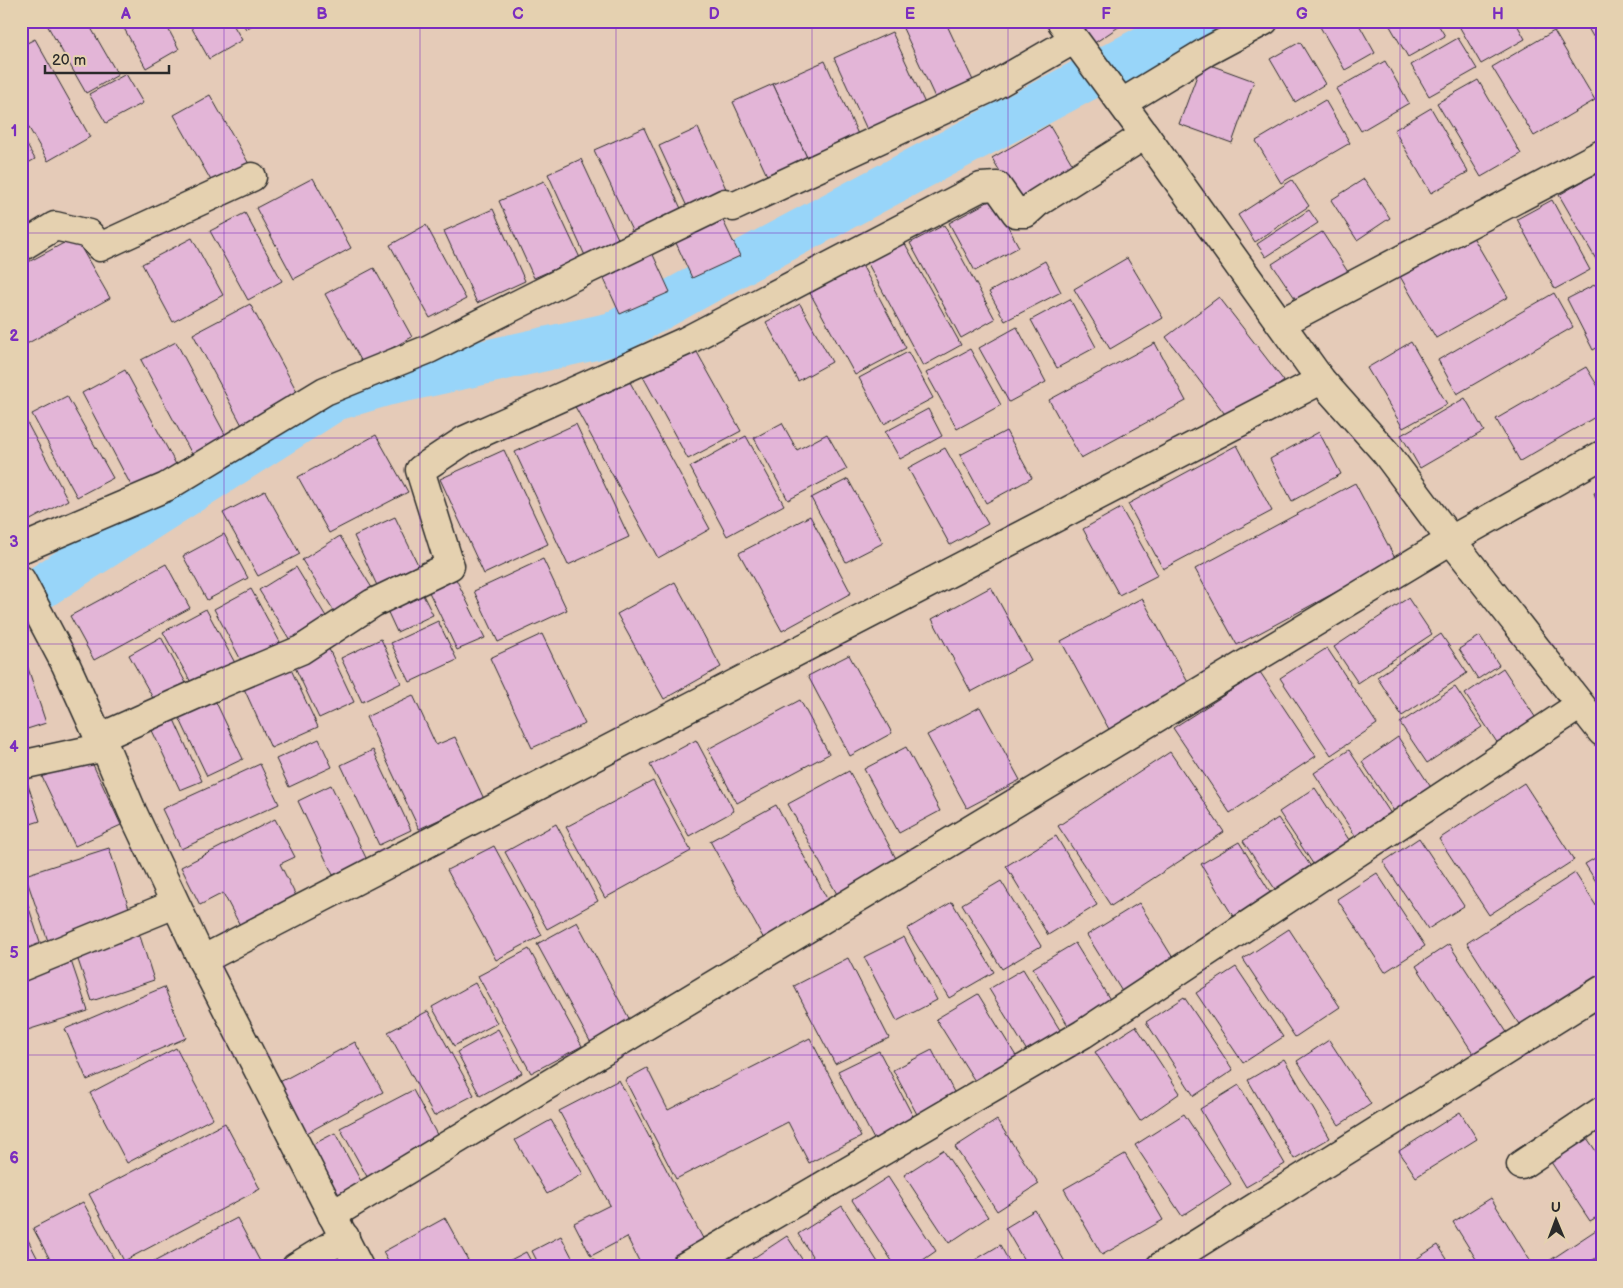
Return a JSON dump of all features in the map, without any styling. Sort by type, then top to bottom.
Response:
[{"type":"street","points":[[1120,101],[1264,21]]},
{"type":"street","points":[[21,549],[166,487],[325,391],[429,349],[725,203],[733,207],[988,89],[1067,30],[1321,380],[1386,453],[1451,540],[1602,732]]},
{"type":"street","points":[[21,766],[102,743],[213,687],[301,650],[372,603],[450,566],[420,470],[465,440],[686,341],[981,187],[997,186],[1016,213],[1026,213],[1037,203],[1145,135]]},
{"type":"street","points":[[1281,323],[1602,154]]},
{"type":"street","points":[[21,247],[55,226],[89,234],[100,247],[252,178]]},
{"type":"street","points":[[202,960],[1321,380]]},
{"type":"street","points":[[332,1214],[1451,540],[1602,455]]},
{"type":"street","points":[[21,580],[66,666],[202,960],[359,1267]]},
{"type":"street","points":[[684,1267],[1083,1034],[1580,705]]},
{"type":"street","points":[[21,967],[175,904]]},
{"type":"street","points":[[1160,1267],[1602,990]]},
{"type":"street","points":[[1521,1165],[1602,1111]]},
{"type":"street","points":[[296,1267],[345,1238]]},
{"type":"building","points":[[49,21],[87,21],[118,75],[86,93],[46,23]]},
{"type":"building","points":[[120,21],[164,21],[179,49],[146,68]]},
{"type":"building","points":[[192,21],[231,21],[242,40],[209,59],[189,23]]},
{"type":"building","points":[[241,21],[259,21],[246,29]]},
{"type":"building","points":[[908,21],[945,21],[977,89],[939,106],[901,24]]},
{"type":"building","points":[[1070,21],[1121,21],[1123,24],[1087,48]]},
{"type":"building","points":[[1326,21],[1357,21],[1375,53],[1345,70],[1319,25]]},
{"type":"building","points":[[1387,21],[1436,21],[1445,36],[1408,57]]},
{"type":"building","points":[[1468,21],[1515,21],[1525,39],[1481,64],[1459,26]]},
{"type":"building","points":[[1532,21],[1546,21],[1536,27]]},
{"type":"building","points":[[1584,21],[1602,21],[1602,52]]},
{"type":"building","points":[[1554,31],[1595,100],[1534,136],[1492,67]]},
{"type":"building","points":[[892,32],[928,110],[870,136],[834,58]]},
{"type":"building","points":[[1458,38],[1477,69],[1429,96],[1411,65]]},
{"type":"building","points":[[35,39],[90,137],[48,161],[21,114],[21,46]]},
{"type":"building","points":[[1300,42],[1325,84],[1295,102],[1270,59]]},
{"type":"building","points":[[825,61],[861,141],[810,164],[773,84]]},
{"type":"building","points":[[1385,61],[1409,103],[1361,131],[1336,89]]},
{"type":"building","points":[[1202,62],[1254,81],[1232,143],[1179,124]]},
{"type":"building","points":[[126,74],[143,103],[106,123],[89,94]]},
{"type":"building","points":[[1478,80],[1521,154],[1481,177],[1437,103]]},
{"type":"building","points":[[773,84],[810,164],[770,182],[733,102]]},
{"type":"building","points":[[210,95],[249,164],[213,184],[174,115]]},
{"type":"building","points":[[1325,100],[1350,143],[1281,183],[1256,141]]},
{"type":"building","points":[[1431,108],[1468,172],[1431,193],[1394,130]]},
{"type":"building","points":[[1049,125],[1074,167],[1017,200],[992,158]]},
{"type":"building","points":[[644,128],[683,213],[634,235],[594,150]]},
{"type":"building","points":[[698,128],[728,193],[689,211],[659,146]]},
{"type":"building","points":[[21,135],[35,159],[21,167]]},
{"type":"building","points":[[581,159],[621,245],[587,260],[548,174]]},
{"type":"building","points":[[1599,172],[1602,177],[1601,268],[1559,195]]},
{"type":"building","points":[[313,178],[351,248],[294,279],[256,208]]},
{"type":"building","points":[[1364,179],[1390,218],[1357,240],[1331,200]]},
{"type":"building","points":[[1292,180],[1309,206],[1255,242],[1238,215]]},
{"type":"building","points":[[544,181],[580,258],[534,278],[499,201]]},
{"type":"building","points":[[993,199],[1019,247],[975,271],[949,223]]},
{"type":"building","points":[[1552,200],[1590,270],[1555,289],[1517,219]]},
{"type":"building","points":[[493,209],[525,281],[477,303],[444,231]]},
{"type":"building","points":[[718,210],[740,256],[692,278],[671,232]]},
{"type":"building","points":[[1309,210],[1318,223],[1266,257],[1257,244]]},
{"type":"building","points":[[245,213],[282,281],[248,300],[210,231]]},
{"type":"building","points":[[426,225],[466,299],[430,318],[390,245]]},
{"type":"building","points":[[944,225],[995,319],[961,338],[910,243]]},
{"type":"building","points":[[1322,232],[1348,272],[1299,304],[1272,264]]},
{"type":"building","points":[[1470,232],[1508,297],[1436,338],[1398,273]]},
{"type":"building","points":[[75,237],[110,298],[21,347],[21,266]]},
{"type":"building","points":[[192,238],[223,295],[173,322],[142,264]]},
{"type":"building","points":[[903,240],[961,345],[923,366],[866,260]]},
{"type":"building","points":[[649,246],[670,292],[620,314],[599,268]]},
{"type":"building","points":[[1127,258],[1163,318],[1110,349],[1074,289]]},
{"type":"building","points":[[1045,261],[1061,292],[1005,321],[989,292]]},
{"type":"building","points":[[862,265],[906,348],[855,375],[810,293]]},
{"type":"building","points":[[374,268],[412,337],[363,364],[325,294]]},
{"type":"building","points":[[1602,281],[1602,345],[1593,350],[1567,299]]},
{"type":"building","points":[[1554,293],[1573,327],[1457,394],[1438,360]]},
{"type":"building","points":[[1219,297],[1284,381],[1231,422],[1166,337]]},
{"type":"building","points":[[1070,299],[1096,347],[1057,368],[1031,320]]},
{"type":"building","points":[[250,304],[301,399],[244,429],[193,334]]},
{"type":"building","points":[[800,304],[832,362],[798,381],[766,322]]},
{"type":"building","points":[[1017,327],[1046,382],[1009,402],[979,348]]},
{"type":"building","points":[[176,342],[227,438],[193,456],[141,360]]},
{"type":"building","points":[[1411,342],[1447,404],[1403,428],[1367,368]]},
{"type":"building","points":[[1155,343],[1186,401],[1081,458],[1049,400]]},
{"type":"building","points":[[693,345],[741,431],[688,459],[641,373]]},
{"type":"building","points":[[970,349],[1001,405],[957,429],[926,373]]},
{"type":"building","points":[[908,352],[933,398],[884,424],[859,378]]},
{"type":"building","points":[[1586,367],[1602,393],[1602,413],[1520,461],[1496,419]]},
{"type":"building","points":[[125,370],[179,470],[135,493],[82,393]]},
{"type":"building","points":[[625,373],[710,529],[658,558],[572,401]]},
{"type":"building","points":[[67,396],[113,478],[77,497],[32,414]]},
{"type":"building","points":[[1465,398],[1484,431],[1420,468],[1401,435]]},
{"type":"building","points":[[928,409],[942,436],[900,459],[885,432]]},
{"type":"building","points":[[24,417],[68,500],[21,525],[21,418]]},
{"type":"building","points":[[782,423],[797,450],[827,434],[847,469],[788,500],[754,438]]},
{"type":"building","points":[[576,424],[629,537],[568,565],[515,452]]},
{"type":"building","points":[[1006,431],[1032,478],[986,503],[960,455]]},
{"type":"building","points":[[1319,432],[1341,474],[1292,501],[1270,459]]},
{"type":"building","points":[[376,435],[408,492],[329,533],[298,477]]},
{"type":"building","points":[[746,436],[784,505],[727,536],[690,467]]},
{"type":"building","points":[[1237,445],[1272,511],[1163,569],[1128,504]]},
{"type":"building","points":[[945,448],[988,524],[950,545],[908,468]]},
{"type":"building","points":[[504,450],[548,544],[484,574],[440,479]]},
{"type":"building","points":[[848,479],[883,543],[846,562],[811,498]]},
{"type":"building","points":[[1355,483],[1396,560],[1237,645],[1195,569]]},
{"type":"building","points":[[265,491],[300,554],[258,576],[223,513]]},
{"type":"building","points":[[1602,491],[1602,515],[1594,493]]},
{"type":"building","points":[[1121,508],[1158,575],[1119,595],[1083,529]]},
{"type":"building","points":[[810,516],[851,593],[782,631],[739,553]]},
{"type":"building","points":[[395,517],[422,573],[380,592],[354,536]]},
{"type":"building","points":[[224,534],[248,578],[207,600],[183,556]]},
{"type":"building","points":[[340,536],[372,588],[334,611],[302,560]]},
{"type":"building","points":[[543,559],[567,610],[498,642],[474,591]]},
{"type":"building","points":[[166,564],[190,608],[94,660],[70,616]]},
{"type":"building","points":[[296,567],[330,623],[293,645],[259,590]]},
{"type":"building","points":[[455,577],[485,638],[457,650],[428,590]]},
{"type":"building","points":[[675,582],[721,667],[664,699],[617,614]]},
{"type":"building","points":[[991,587],[1031,660],[971,692],[932,619]]},
{"type":"building","points":[[251,589],[280,642],[242,662],[214,609]]},
{"type":"building","points":[[420,589],[433,615],[397,632],[385,606]]},
{"type":"building","points":[[1142,598],[1191,688],[1110,731],[1061,641]]},
{"type":"building","points":[[1408,598],[1432,634],[1358,683],[1334,647]]},
{"type":"building","points":[[206,609],[235,663],[193,686],[163,632]]},
{"type":"building","points":[[438,621],[457,660],[410,682],[391,643]]},
{"type":"building","points":[[542,634],[585,724],[532,748],[490,658]]},
{"type":"building","points":[[1441,634],[1467,673],[1402,716],[1377,677]]},
{"type":"building","points":[[1480,636],[1499,665],[1478,679],[1459,649]]},
{"type":"building","points":[[161,637],[186,683],[154,700],[129,655]]},
{"type":"building","points":[[381,639],[401,683],[362,702],[341,658]]},
{"type":"building","points":[[328,647],[354,702],[319,718],[293,663]]},
{"type":"building","points":[[1327,648],[1377,724],[1331,755],[1280,678]]},
{"type":"building","points":[[21,653],[23,653],[46,723],[21,731]]},
{"type":"building","points":[[849,655],[892,733],[850,756],[808,676]]},
{"type":"building","points":[[287,661],[318,727],[271,748],[241,682]]},
{"type":"building","points":[[1503,668],[1541,726],[1502,750],[1465,694]]},
{"type":"building","points":[[1260,672],[1316,756],[1230,813],[1173,728]]},
{"type":"building","points":[[1455,687],[1482,727],[1427,763],[1400,723]]},
{"type":"building","points":[[413,695],[436,745],[455,737],[484,799],[419,829],[366,717]]},
{"type":"building","points":[[213,696],[243,759],[207,776],[177,713]]},
{"type":"building","points":[[800,700],[829,754],[737,803],[708,749]]},
{"type":"building","points":[[980,707],[1020,780],[967,808],[927,735]]},
{"type":"building","points":[[171,713],[202,781],[180,790],[149,724]]},
{"type":"building","points":[[1398,737],[1438,798],[1401,822],[1362,762]]},
{"type":"building","points":[[319,739],[332,767],[289,787],[276,759]]},
{"type":"building","points":[[696,740],[734,811],[689,836],[650,765]]},
{"type":"building","points":[[906,747],[940,811],[899,833],[864,769]]},
{"type":"building","points":[[373,750],[411,830],[379,845],[341,765]]},
{"type":"building","points":[[1349,750],[1395,820],[1360,843],[1314,773]]},
{"type":"building","points":[[1170,752],[1224,832],[1111,906],[1058,826]]},
{"type":"building","points":[[89,756],[121,825],[75,846],[42,777]]},
{"type":"building","points":[[260,764],[279,804],[181,849],[162,809]]},
{"type":"building","points":[[849,771],[899,864],[838,896],[788,804]]},
{"type":"building","points":[[26,779],[40,821],[21,827],[21,780]]},
{"type":"building","points":[[653,781],[691,851],[605,898],[566,827]]},
{"type":"building","points":[[1524,783],[1574,860],[1489,915],[1439,839]]},
{"type":"building","points":[[331,785],[367,860],[333,875],[298,801]]},
{"type":"building","points":[[1315,788],[1357,852],[1321,876],[1279,812]]},
{"type":"building","points":[[776,805],[831,906],[765,941],[710,841]]},
{"type":"building","points":[[1278,818],[1316,874],[1281,898],[1243,841]]},
{"type":"building","points":[[275,819],[295,857],[280,864],[299,902],[243,931],[223,893],[200,905],[181,867]]},
{"type":"building","points":[[556,824],[598,901],[547,929],[505,852]]},
{"type":"building","points":[[1056,836],[1097,905],[1048,935],[1006,866]]},
{"type":"building","points":[[1419,838],[1464,906],[1428,929],[1383,862]]},
{"type":"building","points":[[1239,842],[1277,903],[1239,926],[1201,864]]},
{"type":"building","points":[[494,846],[542,935],[496,960],[447,870]]},
{"type":"building","points":[[109,848],[132,917],[49,944],[25,875]]},
{"type":"building","points":[[1602,854],[1602,891],[1585,864]]},
{"type":"building","points":[[1377,873],[1425,946],[1385,972],[1337,899]]},
{"type":"building","points":[[1575,873],[1602,915],[1602,982],[1524,1032],[1467,943]]},
{"type":"building","points":[[1001,881],[1041,946],[1002,969],[962,904]]},
{"type":"building","points":[[21,884],[44,954],[21,961]]},
{"type":"building","points":[[952,902],[994,972],[949,998],[907,929]]},
{"type":"building","points":[[1139,903],[1178,966],[1126,998],[1087,935]]},
{"type":"building","points":[[577,922],[631,1022],[591,1043],[537,944]]},
{"type":"building","points":[[1289,929],[1340,1007],[1295,1037],[1243,959]]},
{"type":"building","points":[[138,930],[154,980],[92,1001],[75,951]]},
{"type":"building","points":[[904,937],[937,1000],[897,1021],[864,957]]},
{"type":"building","points":[[1075,943],[1114,1006],[1072,1032],[1033,968]]},
{"type":"building","points":[[1449,944],[1508,1034],[1475,1056],[1416,966]]},
{"type":"building","points":[[529,949],[582,1046],[531,1073],[478,976]]},
{"type":"building","points":[[69,955],[88,1011],[21,1032],[21,970]]},
{"type":"building","points":[[848,958],[889,1038],[835,1064],[794,986]]},
{"type":"building","points":[[1236,967],[1283,1037],[1243,1063],[1196,993]]},
{"type":"building","points":[[1023,969],[1063,1035],[1030,1056],[989,989]]},
{"type":"building","points":[[475,983],[497,1023],[454,1046],[432,1007]]},
{"type":"building","points":[[164,987],[186,1038],[87,1080],[65,1029]]},
{"type":"building","points":[[978,994],[1019,1061],[978,1086],[936,1019]]},
{"type":"building","points":[[1184,997],[1233,1070],[1194,1096],[1146,1022]]},
{"type":"building","points":[[428,1011],[474,1095],[434,1116],[388,1032]]},
{"type":"building","points":[[1136,1026],[1180,1093],[1140,1121],[1095,1052]]},
{"type":"building","points":[[498,1029],[522,1073],[480,1096],[457,1052]]},
{"type":"building","points":[[810,1038],[861,1137],[809,1163],[788,1122],[676,1179],[625,1080],[647,1068],[668,1110]]},
{"type":"building","points":[[1329,1040],[1371,1104],[1339,1125],[1297,1061]]},
{"type":"building","points":[[355,1042],[383,1092],[303,1135],[276,1084]]},
{"type":"building","points":[[176,1048],[213,1118],[127,1163],[90,1093]]},
{"type":"building","points":[[932,1050],[956,1096],[918,1116],[893,1070]]},
{"type":"building","points":[[879,1051],[918,1126],[878,1147],[838,1071]]},
{"type":"building","points":[[1284,1059],[1330,1138],[1294,1159],[1248,1080]]},
{"type":"building","points":[[619,1080],[707,1246],[667,1267],[642,1267],[627,1237],[591,1256],[574,1223],[610,1205],[559,1111]]},
{"type":"building","points":[[1239,1085],[1285,1164],[1246,1187],[1200,1109]]},
{"type":"building","points":[[413,1090],[442,1144],[370,1182],[340,1128]]},
{"type":"building","points":[[1460,1112],[1477,1139],[1416,1177],[1399,1151]]},
{"type":"building","points":[[1184,1114],[1231,1184],[1182,1216],[1135,1145]]},
{"type":"building","points":[[551,1120],[583,1174],[547,1194],[515,1140]]},
{"type":"building","points":[[997,1120],[1039,1184],[997,1211],[955,1147]]},
{"type":"building","points":[[225,1123],[260,1189],[124,1261],[89,1194]]},
{"type":"building","points":[[335,1133],[363,1185],[338,1198],[310,1146]]},
{"type":"building","points":[[1587,1138],[1602,1160],[1602,1214],[1590,1221],[1551,1162]]},
{"type":"building","points":[[943,1150],[988,1217],[949,1243],[904,1175]]},
{"type":"building","points":[[1125,1154],[1163,1220],[1102,1255],[1064,1189]]},
{"type":"building","points":[[888,1177],[936,1251],[913,1267],[896,1267],[852,1200]]},
{"type":"building","points":[[1491,1198],[1534,1267],[1481,1267],[1453,1222]]},
{"type":"building","points":[[83,1202],[117,1265],[114,1267],[54,1267],[33,1228]]},
{"type":"building","points":[[842,1206],[881,1267],[819,1267],[798,1234]]},
{"type":"building","points":[[1035,1210],[1068,1267],[1028,1267],[1005,1228]]},
{"type":"building","points":[[237,1218],[263,1267],[144,1267]]},
{"type":"building","points":[[445,1218],[468,1260],[455,1267],[391,1267],[383,1252]]},
{"type":"building","points":[[1602,1226],[1602,1254],[1582,1267],[1553,1267],[1549,1261]]},
{"type":"building","points":[[25,1234],[42,1267],[21,1267],[21,1235]]},
{"type":"building","points":[[561,1236],[577,1267],[540,1267],[532,1251]]},
{"type":"building","points":[[787,1236],[807,1267],[757,1267],[752,1259]]},
{"type":"building","points":[[1000,1245],[1012,1267],[979,1267],[975,1260]]},
{"type":"building","points":[[1438,1245],[1452,1267],[1408,1267],[1407,1265]]},
{"type":"building","points":[[526,1252],[534,1267],[497,1267]]},
{"type":"building","points":[[594,1259],[598,1267],[579,1267]]},
{"type":"waterway","points":[[21,600],[335,399],[386,384],[613,334],[741,263],[1195,21]]}]
